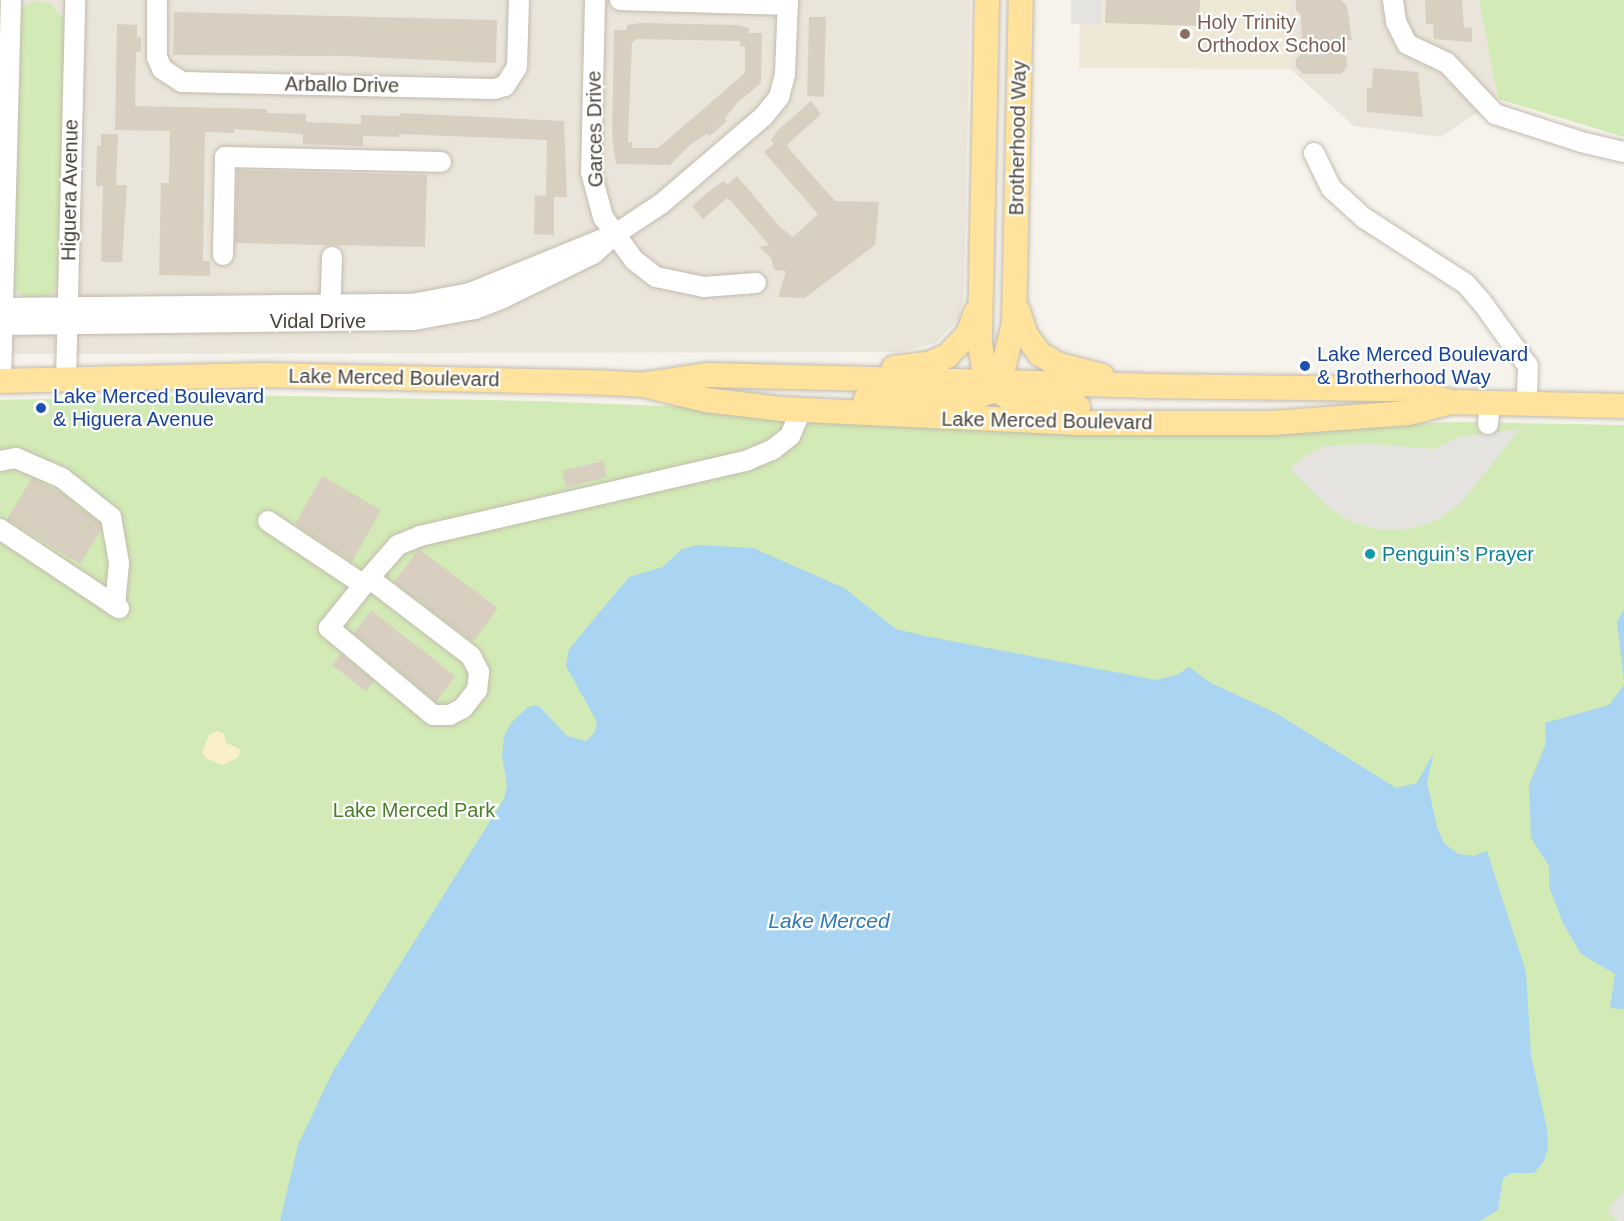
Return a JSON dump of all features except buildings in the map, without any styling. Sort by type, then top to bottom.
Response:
[{"type":"main road","name":"Brotherhood Way","points":[[981,277],[987,0]]},
{"type":"main road","name":"Brotherhood Way","points":[[1015,277],[1021,0]]},
{"type":"main road","points":[[796,378],[939,360],[968,334],[976,313],[981,277]]},
{"type":"main road","points":[[981,277],[980,344],[993,385],[1015,399],[1059,407],[1408,413]]},
{"type":"main road","points":[[738,402],[775,397],[963,401],[993,385],[1012,339],[1015,277]]},
{"type":"main road","points":[[1015,277],[1021,325],[1040,354],[1059,365],[1145,386]]},
{"type":"main road","name":"Lake Merced Boulevard","points":[[0,381],[281,375],[644,385],[708,375],[993,385],[1404,389],[1489,413],[1527,404],[1624,406]]},
{"type":"main road","name":"Lake Merced Boulevard","points":[[644,385],[706,400],[801,410],[967,420],[1216,425],[1408,413],[1451,402]]},
{"type":"street","points":[[0,381],[11,0]]},
{"type":"street","name":"Higuera Avenue","points":[[66,380],[75,0]]},
{"type":"street","name":"Arballo Drive","points":[[157,0],[157,57],[162,69],[182,82],[494,89],[505,86],[517,67],[519,0]]},
{"type":"street","name":"Garces Drive","points":[[595,0],[591,172],[595,195],[614,235],[634,260],[656,277],[704,287],[756,283]]},
{"type":"street","points":[[620,0],[788,2]]},
{"type":"street","points":[[1393,0],[1396,22],[1407,44],[1447,63],[1496,114],[1581,142],[1624,152]]},
{"type":"street","name":"Vidal Drive","points":[[1,317],[330,312],[412,304],[470,293],[614,235],[661,204],[763,117],[780,98],[785,74],[788,2]]},
{"type":"street","points":[[1314,153],[1331,188],[1365,218],[1474,292],[1528,366],[1527,404]]},
{"type":"street","points":[[223,255],[225,157],[441,162]]},
{"type":"street","points":[[330,312],[332,257]]},
{"type":"street","points":[[268,521],[366,582],[471,656],[479,672],[477,690],[463,708],[450,715],[433,715],[329,628],[366,582],[398,545],[412,538],[761,455],[790,436],[801,410]]},
{"type":"street","points":[[0,460],[16,458],[62,477],[111,517],[119,563],[117,607],[0,528]]},
{"type":"shaded area","points":[[0,0],[970,0],[964,296],[959,318],[936,343],[898,352],[0,354]]},
{"type":"shaded area","points":[[1071,0],[1101,0],[1101,24],[1071,24]]},
{"type":"shaded area","name":"Holy Trinity Orthodox School","points":[[1080,0],[1290,0],[1290,69],[1079,68]]},
{"type":"shaded area","points":[[1290,0],[1479,0],[1498,99],[1441,137],[1354,126],[1290,69]]},
{"type":"shaded area","points":[[1520,429],[1460,504],[1436,521],[1408,529],[1379,530],[1352,522],[1329,508],[1290,469],[1300,459],[1325,446],[1372,444],[1434,449],[1459,437]]},
{"type":"shaded area","points":[[1624,1190],[1624,1221],[1617,1221],[1607,1211]]},
{"type":"green space","points":[[1479,0],[1624,0],[1624,137],[1498,99]]},
{"type":"green space","points":[[34,1],[50,3],[65,20],[59,281],[53,293],[42,300],[28,301],[12,286],[16,20],[22,9]]},
{"type":"green space","name":"Lake Merced Park","points":[[236,395],[539,401],[1235,429],[1458,422],[1624,425],[1624,1221],[0,1221],[0,400]]},
{"type":"sand","points":[[218,731],[224,734],[226,743],[240,749],[239,757],[222,765],[206,758],[202,752],[209,735]]},
{"type":"water","name":"Lake Merced","points":[[697,545],[753,548],[844,588],[896,629],[1156,680],[1177,675],[1189,667],[1211,683],[1276,713],[1396,788],[1417,783],[1434,752],[1427,782],[1437,827],[1444,843],[1458,854],[1474,856],[1487,851],[1526,972],[1531,1055],[1547,1129],[1548,1148],[1544,1161],[1534,1173],[1512,1173],[1503,1178],[1498,1210],[1480,1221],[280,1221],[298,1145],[333,1071],[504,799],[507,785],[502,756],[504,737],[511,723],[528,707],[538,705],[567,736],[586,741],[595,732],[597,722],[566,666],[569,649],[629,577],[663,567],[682,549]]},
{"type":"water","points":[[1624,609],[1624,681],[1617,622]]},
{"type":"water","points":[[1624,685],[1624,1009],[1610,1008],[1615,974],[1581,954],[1563,923],[1549,887],[1549,866],[1531,838],[1529,785],[1546,743],[1545,723],[1609,705]]},
{"type":"place","name":"Holy Trinity Orthodox School","points":[[1185,34]]},
{"type":"place","name":"Lake Merced Boulevard & Brotherhood Way","points":[[1305,366]]},
{"type":"place","name":"Lake Merced Boulevard & Higuera Avenue","points":[[41,408]]},
{"type":"place","name":"Penguin’s Prayer","points":[[1370,554]]}]
